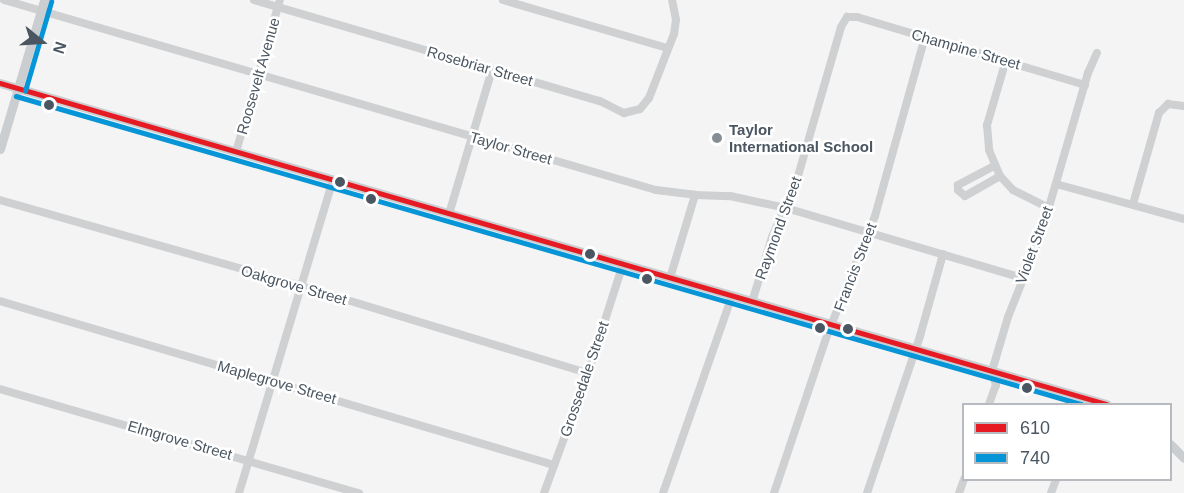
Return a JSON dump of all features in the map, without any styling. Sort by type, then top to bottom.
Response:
[{"type":"main road","points":[[0,149],[44,0]]},
{"type":"main road","points":[[0,83],[832,324],[992,371],[1083,401]]},
{"type":"main road","points":[[1172,446],[1184,458]]},
{"type":"street","name":"Taylor Street","points":[[3,0],[656,190],[695,195],[730,196],[786,208],[1022,278]]},
{"type":"street","name":"Rosebriar Street","points":[[254,0],[279,4],[600,101],[621,112],[629,113],[640,109],[646,103],[667,48]]},
{"type":"street","points":[[503,0],[667,48],[675,27],[672,0]]},
{"type":"street","name":"Roosevelt Avenue","points":[[236,152],[279,4]]},
{"type":"street","name":"Champine Street","points":[[847,16],[857,16],[1085,85]]},
{"type":"street","name":"Raymond Street","points":[[752,302],[772,237],[796,183],[841,27],[847,16]]},
{"type":"street","name":"Francis Street","points":[[774,493],[832,324],[869,232],[925,37]]},
{"type":"street","name":"Violet Street","points":[[990,403],[996,385],[992,371],[1022,278],[1049,208],[1085,85],[1097,53]]},
{"type":"street","points":[[1006,60],[987,125],[988,144],[994,166],[1000,176],[1023,197],[1049,208]]},
{"type":"street","points":[[449,214],[492,69]]},
{"type":"street","points":[[1133,204],[1159,113],[1164,106],[1174,104],[1184,106]]},
{"type":"street","points":[[994,166],[958,185],[958,190],[964,196],[1000,176]]},
{"type":"street","points":[[239,493],[333,180]]},
{"type":"street","points":[[1056,184],[1184,219]]},
{"type":"street","points":[[670,278],[695,195]]},
{"type":"street","name":"Oakgrove Street","points":[[0,200],[301,286],[588,373]]},
{"type":"street","points":[[867,493],[916,350],[943,254]]},
{"type":"street","name":"Grossedale Street","points":[[544,493],[588,373],[623,264]]},
{"type":"street","points":[[663,493],[732,296]]},
{"type":"street","name":"Maplegrove Street","points":[[0,301],[554,465]]},
{"type":"street","name":"Elmgrove Street","points":[[0,388],[359,493]]},
{"type":"transit line","name":"740","points":[[25,91],[51,2]]},
{"type":"transit line","name":"610","points":[[0,83],[1103,403]]},
{"type":"transit line","name":"740","points":[[16,96],[1078,403]]},
{"type":"place","name":"Taylor International School","points":[[717,138]]}]
